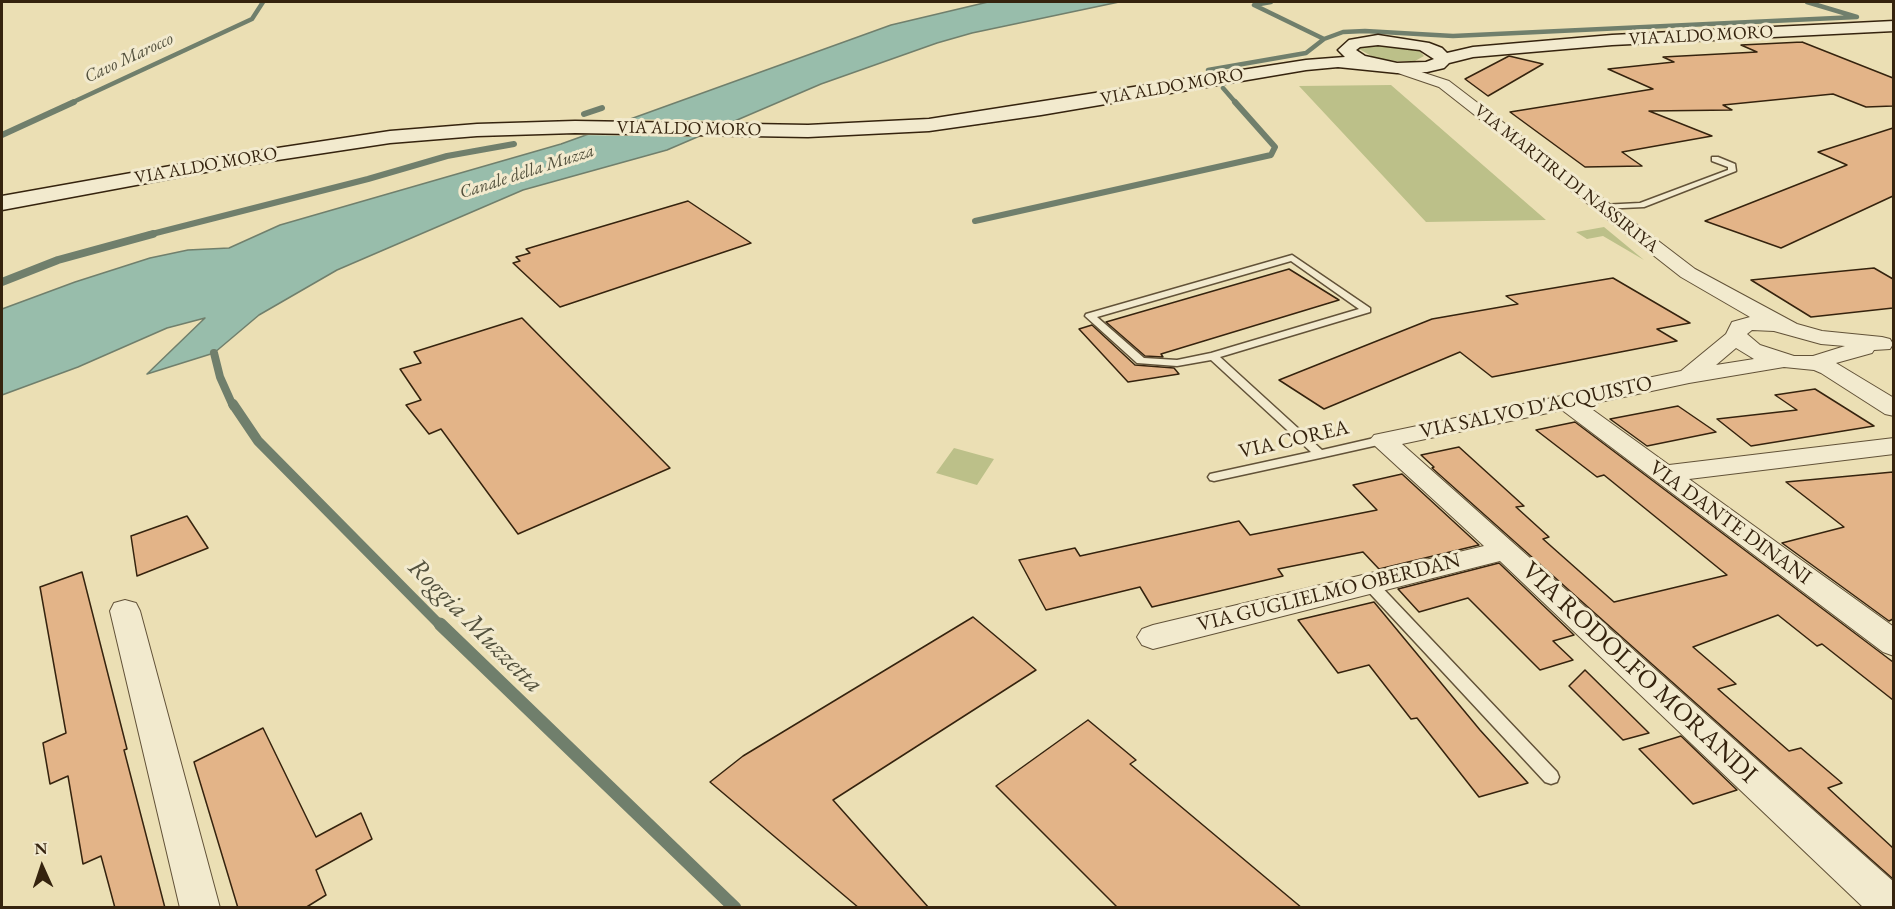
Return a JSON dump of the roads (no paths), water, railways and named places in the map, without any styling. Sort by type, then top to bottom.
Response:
[{"type":"street","name":"VIA ALDO MORO","points":[[2,203],[238,160],[390,137],[477,130],[575,128],[808,131],[929,125],[1041,109],[1306,65],[1346,62],[1397,68],[1438,62],[1473,52],[1508,48],[1612,40],[1893,26]]},
{"type":"street","name":"VIA ALDO MORO","points":[[1306,65],[1330,58],[1361,41],[1407,42],[1445,47],[1508,48]]},
{"type":"street","name":"VIA ALDO MORO","points":[[1407,42],[1436,51],[1438,62]]},
{"type":"street","name":"VIA ALDO MORO","points":[[1346,50],[1359,60],[1379,65]]},
{"type":"street","name":"VIA MARTIRI DI NASSIRIYA","points":[[1438,62],[1444,84]]},
{"type":"street","name":"VIA MARTIRI DI NASSIRIYA","points":[[1397,68],[1444,84],[1688,273],[1764,316],[1794,330]]},
{"type":"street","name":"VIA MARTIRI DI NASSIRIYA","points":[[1688,273],[1737,331]]},
{"type":"street","name":"VIA SALVO D'ACQUISTO","points":[[1689,376],[1735,337],[1741,326],[1756,323],[1821,337],[1888,343]]},
{"type":"street","name":"VIA SALVO D'ACQUISTO","points":[[1794,330],[1822,344],[1828,353],[1822,361]]},
{"type":"street","name":"VIA SALVO D'ACQUISTO","points":[[1737,331],[1740,340],[1750,348],[1782,361],[1806,364],[1888,343]]},
{"type":"street","name":"VIA SALVO D'ACQUISTO","points":[[1383,440],[1689,376],[1782,361]]},
{"type":"street","points":[[1822,361],[1829,368],[1893,409]]},
{"type":"street","name":"VIA DANTE DINANI","points":[[1567,402],[1893,644]]},
{"type":"street","name":"VIA RODOLFO MORANDI","points":[[1383,440],[1506,550],[1893,908]]},
{"type":"street","points":[[1663,474],[1893,446]]},
{"type":"street","name":"VIA GUGLIELMO OBERDAN","points":[[1153,637],[1506,550]]},
{"type":"street","points":[[125,611],[200,908]]},
{"type":"lane","points":[[1601,207],[1641,206],[1732,171],[1732,166],[1715,159]]},
{"type":"lane","points":[[1292,258],[1367,310],[1257,343],[1213,356],[1177,363],[1141,361],[1090,316],[1292,258]]},
{"type":"lane","points":[[1213,356],[1320,454]]},
{"type":"lane","name":"VIA COREA","points":[[1214,477],[1383,440]]},
{"type":"lane","points":[[1370,583],[1551,777]]},
{"type":"water","name":"Canale della Muzza","points":[[988,2],[1119,2],[972,33],[937,43],[821,84],[667,150],[523,190],[337,270],[259,315],[214,353],[147,374],[205,318],[167,328],[78,367],[2,395],[2,309],[150,258],[188,250],[229,248],[280,225],[561,144],[891,25]]},
{"type":"waterway","name":"Cavo Marocco","points":[[71,103],[252,19],[263,2]]},
{"type":"waterway","points":[[1271,2],[1254,5],[1324,39]]},
{"type":"waterway","points":[[1324,39],[1343,32],[1365,31],[1453,36],[1857,17],[1807,2]]},
{"type":"waterway","points":[[1208,70],[1306,53],[1324,39]]},
{"type":"waterway","points":[[1223,88],[1236,103]]},
{"type":"waterway","name":"Cavo Marocco","points":[[2,135],[74,102]]},
{"type":"waterway","points":[[975,221],[1271,155],[1275,147],[1235,102]]},
{"type":"waterway","points":[[584,114],[602,108]]},
{"type":"waterway","points":[[148,235],[368,179],[447,156],[514,144]]},
{"type":"waterway","points":[[2,282],[58,260],[153,234]]},
{"type":"waterway","name":"Roggia Muzzetta","points":[[214,353],[220,377],[233,406]]},
{"type":"waterway","name":"Roggia Muzzetta","points":[[233,404],[258,441],[441,626]]},
{"type":"waterway","name":"Roggia Muzzetta","points":[[440,624],[735,908]]}]
